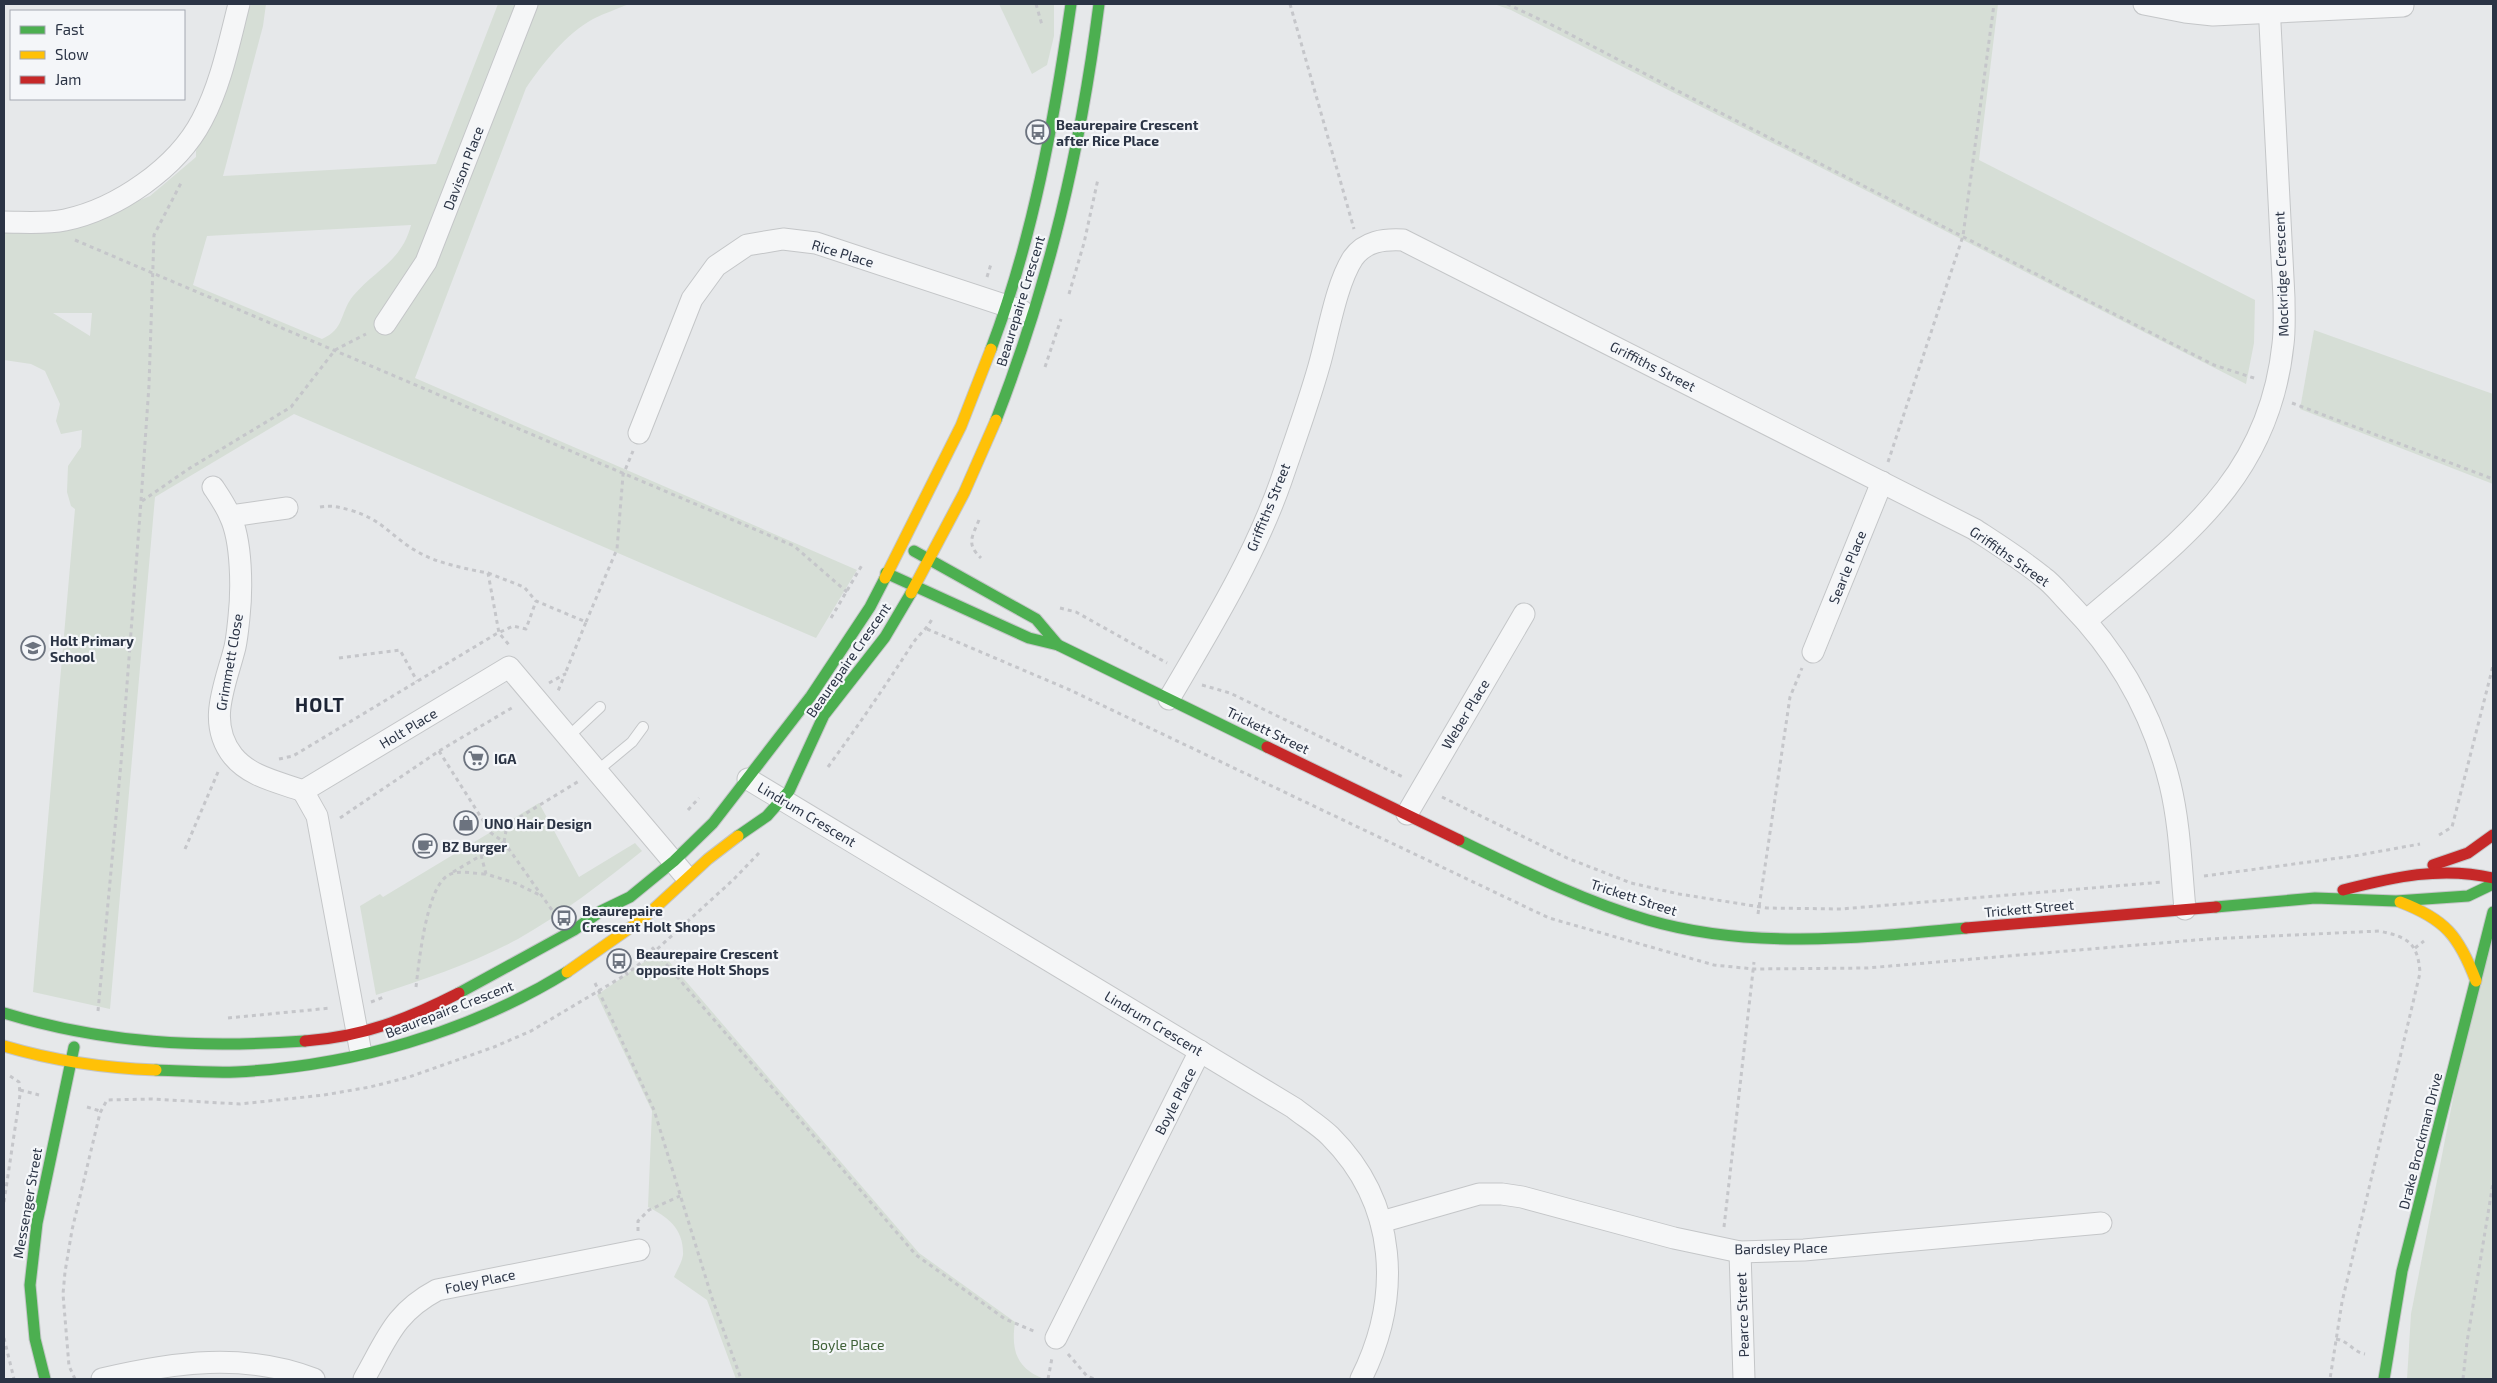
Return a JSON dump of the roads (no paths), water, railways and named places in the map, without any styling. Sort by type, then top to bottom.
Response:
[{"type":"street","points":[[4,222],[64,220],[98,209],[123,198],[145,184],[175,156],[202,121],[220,75],[239,4]]},
{"type":"street","name":"Davison Place","points":[[385,324],[426,262],[527,4]]},
{"type":"street","name":"Beaurepaire Crescent","points":[[4,1013],[77,1033],[173,1045],[209,1046],[291,1042],[358,1034],[453,998],[487,981],[574,930],[601,911],[630,897],[674,862],[713,823],[812,696],[870,607],[961,426],[1007,306],[1040,181],[1058,92],[1071,4]]},
{"type":"street","name":"Beaurepaire Crescent","points":[[4,1046],[30,1055],[70,1063],[125,1068],[233,1072],[297,1066],[362,1056],[406,1044],[515,1002],[583,962],[670,897],[714,853],[750,828],[783,800],[804,762],[820,721],[894,623],[914,588],[947,526],[1000,410],[1034,315],[1071,178],[1084,119],[1100,4]]},
{"type":"street","points":[[2144,4],[2213,15],[2269,9],[2403,6]]},
{"type":"street","name":"Mockridge Crescent","points":[[2086,621],[2182,539],[2218,502],[2250,452],[2264,425],[2275,389],[2284,343],[2284,298],[2269,9]]},
{"type":"street","name":"Rice Place","points":[[640,433],[692,299],[716,266],[747,245],[783,239],[816,243],[1034,315]]},
{"type":"street","name":"Griffiths Street","points":[[1169,699],[1227,599],[1276,492],[1316,378],[1345,274],[1360,249],[1373,242],[1388,239],[1403,240],[1974,529],[2010,552],[2045,578],[2086,621],[2125,674],[2143,706],[2156,739],[2170,785],[2185,909]]},
{"type":"street","name":"Searle Place","points":[[1813,652],[1882,482]]},
{"type":"street","name":"Grimmett Close","points":[[213,486],[230,516],[237,550],[239,615],[235,646],[218,711],[219,728],[225,743],[245,768],[303,791]]},
{"type":"street","points":[[230,516],[287,508]]},
{"type":"street","name":"Trickett Street","points":[[902,544],[1036,619],[1058,645]]},
{"type":"street","name":"Trickett Street","points":[[886,573],[914,588],[1029,638],[1058,645],[1543,881],[1648,920],[1683,928],[1756,938],[1856,938],[2315,898],[2396,901],[2468,896],[2493,884]]},
{"type":"street","name":"Weber Place","points":[[1406,814],[1524,614]]},
{"type":"street","name":"Holt Place","points":[[303,791],[509,667],[568,737],[591,775],[688,879]]},
{"type":"street","name":"Lindrum Crescent","points":[[748,779],[1294,1108],[1329,1136],[1348,1158],[1365,1183],[1381,1222],[1389,1269],[1385,1315],[1361,1379]]},
{"type":"street","points":[[303,791],[317,816],[362,1056]]},
{"type":"street","points":[[2393,877],[2468,853],[2493,835]]},
{"type":"street","name":"Trickett Street","points":[[2315,898],[2393,877],[2446,871],[2466,871],[2493,878]]},
{"type":"street","points":[[2396,901],[2423,910],[2446,924],[2465,951],[2476,981]]},
{"type":"street","name":"Drake Brockman Drive","points":[[2384,1379],[2402,1271],[2493,912]]},
{"type":"street","name":"Messenger Street","points":[[45,1379],[35,1339],[30,1284],[36,1223],[77,1033]]},
{"type":"street","name":"Boyle Place","points":[[1056,1338],[1200,1051]]},
{"type":"street","name":"Bardsley Place","points":[[1381,1222],[1479,1194],[1502,1194],[1522,1197],[1674,1238],[1731,1250],[1804,1250],[2101,1223]]},
{"type":"street","name":"Foley Place","points":[[364,1379],[401,1316],[417,1301],[437,1290],[639,1250]]},
{"type":"street","name":"Pearce Street","points":[[1731,1250],[1744,1379]]},
{"type":"street","points":[[102,1379],[176,1364],[219,1360],[292,1370],[314,1379]]},
{"type":"lane","points":[[568,737],[600,707]]},
{"type":"lane","points":[[591,775],[632,742],[643,727]]},
{"type":"place","name":"Beaurepaire Crescent after Rice Place","points":[[1038,132]]},
{"type":"place","name":"Holt Primary School","points":[[33,648]]},
{"type":"place","name":"IGA","points":[[476,758]]},
{"type":"place","name":"UNO Hair Design","points":[[466,823]]},
{"type":"place","name":"BZ Burger","points":[[425,846]]},
{"type":"place","name":"Beaurepaire Crescent Holt Shops","points":[[564,918]]},
{"type":"place","name":"Beaurepaire Crescent opposite Holt Shops","points":[[619,961]]},
{"type":"district","name":"HOLT","points":[[320,704]]}]
